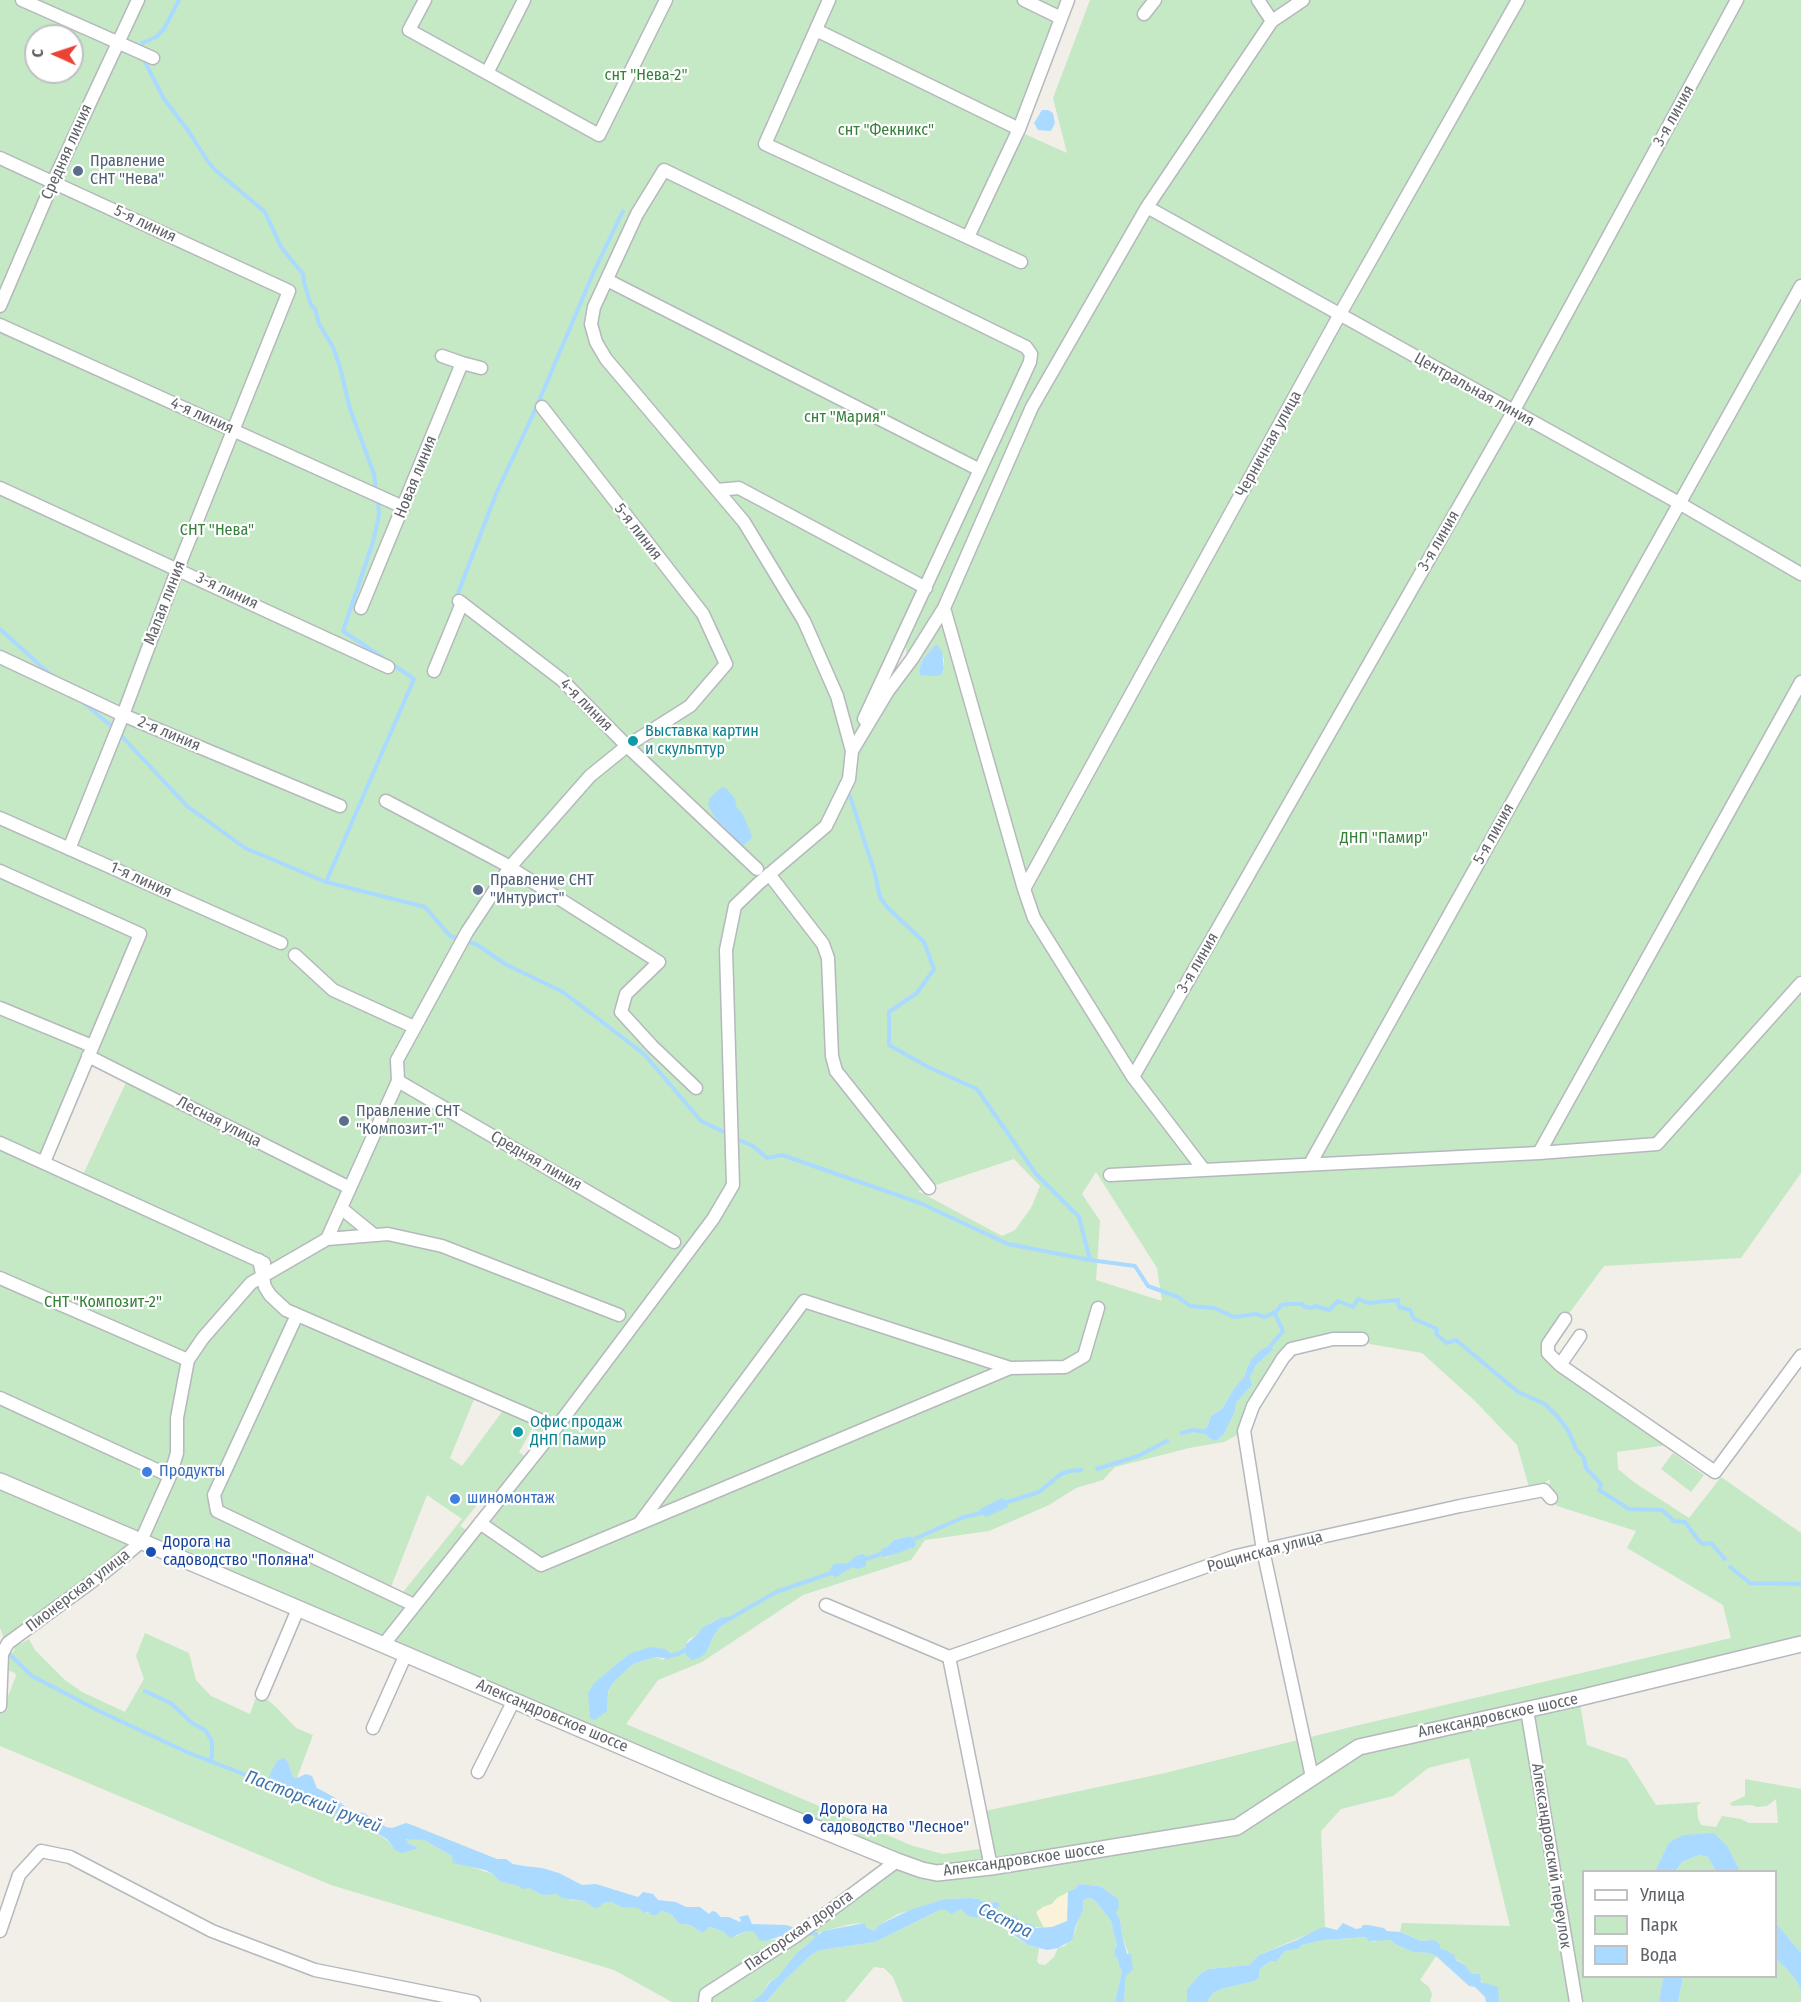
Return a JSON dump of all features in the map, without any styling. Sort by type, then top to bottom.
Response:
[{"type":"street","points":[[22,0],[147,55]]},
{"type":"street","name":"Средняя линия","points":[[0,306],[53,182],[138,0]]},
{"type":"street","points":[[425,0],[409,30],[599,135],[666,0]]},
{"type":"street","points":[[487,73],[524,0]]},
{"type":"street","points":[[829,0],[765,144],[1021,262]]},
{"type":"street","points":[[1024,0],[1061,18]]},
{"type":"street","points":[[968,237],[1019,129],[1068,0]]},
{"type":"street","points":[[1144,14],[1155,0]]},
{"type":"street","points":[[1258,0],[1272,21]]},
{"type":"street","points":[[852,748],[944,608],[1032,407],[1147,207],[1272,21],[1303,0]]},
{"type":"street","name":"Черничная улица","points":[[1024,889],[1340,314],[1518,0]]},
{"type":"street","name":"3-я линия","points":[[1133,1077],[1513,412],[1737,0]]},
{"type":"street","points":[[816,30],[1019,129]]},
{"type":"street","name":"5-я линия","points":[[0,158],[289,291]]},
{"type":"street","points":[[384,1644],[556,1427],[713,1219],[733,1185],[726,950],[735,906],[826,825],[849,779],[852,748],[1030,362],[1031,354],[1026,347],[664,170],[637,214],[594,307],[591,324],[596,342],[606,358],[744,522],[804,621],[837,696],[852,748]]},
{"type":"street","name":"Центральная линия","points":[[1147,207],[1679,503],[1801,574]]},
{"type":"street","points":[[607,280],[980,470]]},
{"type":"street","name":"5-я линия","points":[[1310,1164],[1801,286]]},
{"type":"street","name":"Малая линия","points":[[69,849],[289,291]]},
{"type":"street","name":"4-я линия","points":[[0,325],[404,507]]},
{"type":"street","points":[[442,356],[481,368]]},
{"type":"street","name":"Новая линия","points":[[361,608],[462,363]]},
{"type":"street","name":"5-я линия","points":[[542,406],[703,614],[726,664],[690,706],[627,746]]},
{"type":"street","name":"3-я линия","points":[[0,488],[178,568],[388,667]]},
{"type":"street","points":[[717,490],[739,488],[926,588]]},
{"type":"street","name":"4-я линия","points":[[434,671],[460,602],[562,680],[627,746],[756,869]]},
{"type":"street","points":[[944,608],[1034,918],[1133,1077],[1204,1170]]},
{"type":"street","name":"2-я линия","points":[[0,657],[121,719],[340,806]]},
{"type":"street","points":[[1539,1153],[1801,682]]},
{"type":"street","points":[[327,1239],[398,1081],[396,1060],[466,932],[510,867],[590,776],[627,746]]},
{"type":"street","points":[[386,801],[510,867],[659,962],[626,994],[621,1012],[652,1046],[696,1088]]},
{"type":"street","name":"1-я линия","points":[[0,818],[281,943]]},
{"type":"street","points":[[0,871],[140,934],[44,1162]]},
{"type":"street","points":[[769,874],[823,944],[828,958],[832,1056],[836,1071],[929,1188]]},
{"type":"street","points":[[295,955],[333,990],[414,1027]]},
{"type":"street","points":[[1110,1175],[1539,1153],[1657,1144],[1801,983]]},
{"type":"street","name":"Лесная улица","points":[[0,1008],[90,1051],[350,1188]]},
{"type":"street","name":"Средняя линия","points":[[398,1081],[674,1242]]},
{"type":"street","points":[[0,1143],[277,1269]]},
{"type":"street","points":[[341,1208],[374,1235]]},
{"type":"street","points":[[140,1542],[170,1476],[177,1452],[177,1418],[188,1360],[203,1338],[251,1283],[327,1239],[388,1233],[442,1246],[620,1315]]},
{"type":"street","points":[[259,1260],[265,1287],[270,1295],[280,1305],[297,1315],[556,1427]]},
{"type":"street","points":[[0,1278],[188,1360]]},
{"type":"street","points":[[638,1524],[804,1301],[1010,1368],[1065,1367],[1084,1356],[1098,1308]]},
{"type":"street","points":[[297,1315],[213,1495],[217,1511],[414,1605]]},
{"type":"street","points":[[1565,1319],[1548,1344],[1548,1353],[1560,1365],[1714,1472],[1801,1356]]},
{"type":"street","points":[[1560,1365],[1580,1336]]},
{"type":"street","points":[[1312,1777],[1263,1550],[1244,1431],[1253,1406],[1282,1358],[1291,1349],[1333,1339],[1362,1339]]},
{"type":"street","points":[[480,1523],[541,1565],[1010,1368]]},
{"type":"street","points":[[0,1398],[170,1476]]},
{"type":"street","name":"Александровское шоссе","points":[[0,1481],[716,1787],[897,1861],[937,1873],[991,1867],[1237,1827],[1359,1747],[1527,1710],[1801,1644]]},
{"type":"street","name":"Рощинская улица","points":[[949,1657],[1236,1556],[1460,1506],[1544,1490],[1551,1498]]},
{"type":"street","name":"Пионерская улица","points":[[0,1703],[5,1648],[105,1572],[140,1542]]},
{"type":"street","points":[[826,1605],[949,1657],[991,1867]]},
{"type":"street","points":[[262,1694],[298,1609]]},
{"type":"street","points":[[373,1728],[406,1654]]},
{"type":"street","points":[[478,1772],[514,1700]]},
{"type":"street","name":"Александровский переулок","points":[[1527,1710],[1576,2002]]},
{"type":"street","points":[[0,1931],[19,1875],[41,1851],[70,1857],[212,1931],[315,1970],[474,2002]]},
{"type":"street","name":"Пасторская дорога","points":[[705,2002],[706,1994],[800,1933],[897,1861]]},
{"type":"green space","points":[[0,0],[1068,0],[1018,131],[1067,153],[1053,98],[1090,0],[1801,0],[1801,1173],[1741,1258],[1604,1266],[1565,1319],[1548,1353],[1675,1444],[1617,1452],[1618,1469],[1635,1483],[1689,1518],[1721,1477],[1801,1533],[1801,1645],[1579,1698],[1587,1745],[1627,1759],[1656,1805],[1701,1802],[1697,1806],[1701,1825],[1716,1827],[1722,1816],[1741,1819],[1749,1823],[1778,1823],[1776,1799],[1767,1806],[1732,1806],[1730,1803],[1745,1796],[1745,1779],[1801,1789],[1801,1953],[1777,1924],[1777,1870],[1740,1870],[1728,1847],[1668,1844],[1655,1870],[1582,1870],[1582,1978],[1663,1978],[1659,2002],[1578,2002],[1522,1714],[1574,2002],[1499,2002],[1497,1993],[1432,1940],[1421,1941],[1400,1932],[1402,1923],[1510,1926],[1469,1758],[1428,1768],[1393,1796],[1341,1809],[1321,1831],[1325,1927],[1259,1955],[1250,1965],[1209,1969],[1201,1973],[1187,1989],[1187,2002],[1124,2002],[1126,1975],[1132,1969],[1132,1964],[1122,1935],[1114,1896],[1100,1886],[1078,1884],[1076,1888],[1052,1904],[1043,1907],[1037,1914],[1044,1928],[997,1912],[997,1902],[986,1903],[979,1899],[968,1898],[945,1899],[898,1914],[879,1925],[874,1931],[866,1927],[865,1923],[820,1932],[778,1977],[769,1982],[762,1994],[751,2002],[672,2002],[614,1970],[331,1885],[0,1746],[0,1702],[6,1701],[16,1676],[15,1673],[6,1669],[5,1656],[9,1656],[15,1650],[11,1645],[29,1639],[35,1650],[65,1680],[82,1692],[125,1712],[144,1679],[136,1656],[145,1633],[189,1653],[196,1680],[211,1696],[250,1714],[257,1695],[269,1701],[296,1728],[313,1735],[297,1778],[293,1777],[288,1762],[267,1788],[271,1792],[292,1796],[307,1805],[323,1808],[358,1823],[387,1840],[395,1850],[418,1848],[409,1844],[406,1840],[409,1838],[424,1840],[471,1867],[493,1874],[499,1881],[543,1894],[557,1894],[572,1900],[584,1901],[593,1907],[610,1902],[638,1908],[644,1913],[661,1911],[671,1914],[679,1924],[690,1925],[703,1933],[709,1927],[737,1936],[747,1931],[754,1932],[759,1940],[773,1940],[790,1933],[888,1858],[141,1541],[5,1641],[0,1628]],"holes":[[[905,632],[907,666],[851,744]],[[936,644],[944,659],[944,671],[941,675],[920,675],[919,669],[923,659]],[[88,1056],[129,1076],[81,1179],[44,1162]],[[1014,1159],[1040,1186],[1031,1208],[1015,1230],[1002,1236],[918,1191]],[[1096,1172],[1157,1268],[1162,1301],[1096,1280],[1100,1221],[1082,1194]],[[1357,1339],[1370,1344],[1422,1353],[1475,1401],[1517,1445],[1531,1494],[1550,1479],[1549,1486],[1554,1493],[1551,1498],[1557,1506],[1636,1531],[1627,1548],[1723,1605],[1731,1638],[1165,1773],[980,1812],[987,1848],[943,1854],[913,1846],[626,1724],[658,1680],[702,1662],[803,1595],[911,1560],[925,1540],[989,1531],[1049,1505],[1076,1488],[1103,1480],[1115,1467],[1189,1448],[1224,1442],[1244,1431],[1291,1349]],[[1273,1350],[1256,1365],[1249,1377],[1252,1385],[1236,1403],[1235,1411],[1224,1434],[1216,1441],[1210,1439],[1202,1430],[1207,1427],[1211,1416],[1222,1409],[1244,1377],[1250,1361]],[[477,1392],[507,1405],[462,1466],[450,1458]],[[553,1420],[530,1460],[519,1452],[532,1429],[543,1434]],[[427,1495],[462,1519],[399,1597],[389,1592]],[[481,1500],[492,1507],[471,1533],[460,1526]],[[910,1536],[911,1549],[901,1550],[883,1558],[887,1547],[894,1540]],[[720,1618],[729,1618],[728,1622],[720,1627],[713,1637],[707,1651],[686,1655],[686,1644],[702,1628]],[[670,1653],[663,1660],[656,1657],[633,1664],[613,1683],[608,1693],[607,1711],[595,1682],[629,1654]]]},
{"type":"green space","points":[[1673,1453],[1704,1475],[1691,1492],[1661,1469]]},
{"type":"green space","points":[[1699,1855],[1708,1857],[1715,1870],[1677,1870],[1682,1862]]},
{"type":"green space","points":[[1087,1898],[1093,1899],[1111,1921],[1117,1946],[1114,1950],[1115,1956],[1122,1971],[1115,2002],[903,2002],[893,1977],[884,1968],[874,1967],[845,2002],[766,2002],[812,1954],[821,1950],[875,1942],[940,1910],[961,1909],[979,1918],[993,1920],[1018,1939],[1039,1948],[1037,1961],[1045,1965],[1054,1957],[1058,1948],[1065,1946],[1075,1932],[1083,1901]]},
{"type":"green space","points":[[1367,1937],[1374,1942],[1379,1939],[1391,1940],[1413,1952],[1430,1953],[1436,1956],[1420,1980],[1429,1987],[1432,1994],[1430,2002],[1207,2002],[1213,1993],[1221,1989],[1255,1981],[1259,1978],[1260,1969],[1270,1961],[1276,1962],[1285,1951],[1299,1949],[1300,1945],[1324,1940]]},
{"type":"green space","points":[[1777,1960],[1798,1983],[1801,1991],[1801,2002],[1678,2002],[1683,1978],[1777,1978]]},
{"type":"sand","points":[[1068,1892],[1067,1921],[1044,1928],[1036,1912]]},
{"type":"water","points":[[1042,110],[1053,113],[1055,123],[1051,131],[1038,130],[1034,123]]},
{"type":"water","points":[[936,644],[942,651],[944,670],[941,675],[920,675],[919,669],[923,659]]},
{"type":"water","points":[[722,787],[727,789],[735,799],[736,806],[750,831],[752,838],[742,846],[715,818],[708,805],[710,798]]},
{"type":"water","points":[[1271,1346],[1273,1350],[1256,1365],[1250,1377],[1252,1385],[1236,1403],[1235,1411],[1224,1434],[1216,1441],[1210,1439],[1202,1430],[1207,1427],[1211,1416],[1222,1409],[1244,1377],[1250,1361],[1262,1349]]},
{"type":"water","points":[[1002,1498],[1007,1501],[1008,1507],[986,1517],[980,1513],[980,1509]]},
{"type":"water","points":[[910,1536],[916,1543],[915,1547],[883,1558],[881,1549],[894,1540]]},
{"type":"water","points":[[863,1554],[866,1557],[866,1566],[858,1569],[852,1567],[835,1578],[829,1571],[834,1564],[848,1563],[856,1556]]},
{"type":"water","points":[[729,1617],[728,1622],[720,1627],[707,1651],[701,1657],[692,1660],[686,1655],[686,1644],[702,1628],[720,1618]]},
{"type":"water","points":[[650,1647],[665,1649],[670,1653],[669,1659],[656,1657],[633,1664],[613,1683],[608,1692],[607,1711],[595,1720],[590,1718],[588,1693],[595,1682],[629,1654]]},
{"type":"water","points":[[284,1758],[288,1762],[293,1777],[297,1778],[306,1774],[312,1776],[317,1788],[334,1797],[351,1812],[364,1813],[386,1827],[392,1828],[406,1823],[497,1859],[506,1859],[513,1864],[559,1873],[582,1885],[596,1884],[638,1897],[643,1892],[653,1894],[658,1900],[676,1902],[686,1907],[700,1907],[709,1914],[712,1911],[716,1912],[721,1917],[729,1917],[740,1922],[739,1917],[748,1915],[752,1924],[786,1925],[795,1928],[790,1933],[766,1941],[759,1940],[754,1932],[747,1931],[730,1938],[724,1932],[709,1927],[703,1933],[690,1925],[679,1924],[671,1914],[661,1911],[652,1915],[638,1908],[622,1907],[610,1902],[603,1903],[598,1908],[584,1901],[562,1898],[557,1894],[543,1895],[529,1888],[523,1889],[499,1881],[485,1870],[453,1863],[452,1856],[424,1840],[406,1839],[409,1844],[419,1848],[402,1853],[395,1850],[387,1839],[358,1823],[323,1808],[308,1805],[291,1796],[271,1792],[267,1788],[270,1774],[277,1761]]},
{"type":"water","points":[[1714,1833],[1728,1847],[1740,1870],[1715,1870],[1708,1857],[1699,1855],[1682,1862],[1677,1870],[1655,1870],[1668,1844],[1684,1835]]},
{"type":"water","name":"Сестра","points":[[1078,1884],[1100,1886],[1118,1899],[1119,1907],[1116,1912],[1120,1920],[1127,1954],[1131,1954],[1133,1969],[1126,1976],[1124,2002],[1115,2002],[1122,1971],[1115,1956],[1114,1950],[1117,1946],[1111,1921],[1093,1899],[1087,1898],[1083,1901],[1083,1910],[1072,1940],[1058,1948],[1047,1950],[1028,1945],[993,1920],[968,1916],[961,1909],[951,1914],[946,1910],[940,1910],[875,1942],[821,1950],[812,1954],[766,2002],[751,2002],[778,1977],[796,1954],[823,1931],[865,1923],[866,1927],[874,1931],[879,1925],[912,1909],[945,1899],[968,1898],[979,1899],[986,1903],[997,1902],[1000,1905],[996,1909],[997,1912],[1009,1917],[1017,1916],[1019,1922],[1031,1924],[1036,1928],[1052,1927],[1067,1921],[1068,1892],[1076,1888]]},
{"type":"water","points":[[1343,1923],[1356,1929],[1368,1925],[1384,1928],[1387,1931],[1400,1932],[1421,1941],[1438,1942],[1441,1949],[1454,1955],[1456,1960],[1465,1965],[1472,1974],[1480,1974],[1481,1982],[1498,1987],[1499,2002],[1486,2002],[1485,1997],[1475,1987],[1469,1986],[1430,1953],[1413,1952],[1391,1940],[1369,1941],[1366,1937],[1324,1940],[1301,1945],[1299,1949],[1285,1951],[1276,1962],[1270,1961],[1260,1969],[1259,1978],[1255,1981],[1221,1989],[1213,1993],[1207,2002],[1187,2002],[1187,1989],[1201,1973],[1209,1969],[1249,1965],[1259,1955],[1318,1929],[1325,1927],[1337,1930]]},
{"type":"water","points":[[1777,1924],[1801,1953],[1801,1991],[1787,1969],[1777,1960]]},
{"type":"water","points":[[1663,1978],[1683,1978],[1678,2002],[1659,2002]]},
{"type":"waterway","points":[[179,0],[164,29],[156,37],[142,43],[142,55],[164,99],[207,160],[214,169],[265,212],[281,247],[303,274],[311,305],[333,347],[340,367],[350,409],[374,474],[376,490]]},
{"type":"waterway","points":[[458,593],[496,494],[623,211]]},
{"type":"waterway","points":[[326,882],[414,679],[343,631],[373,542],[379,515],[378,500]]},
{"type":"waterway","points":[[0,629],[53,677]]},
{"type":"waterway","points":[[79,699],[114,728],[187,806],[245,848],[326,882],[425,907],[450,936],[476,944],[505,964],[563,992],[644,1054],[701,1121],[726,1133]]},
{"type":"waterway","points":[[850,796],[880,897],[887,907],[924,942],[934,969],[917,993],[889,1012],[889,1045],[928,1067],[977,1089],[1036,1174],[1079,1217],[1090,1260]]},
{"type":"waterway","points":[[737,1139],[753,1146],[767,1158],[782,1155],[920,1203],[1008,1244],[1135,1266],[1148,1286],[1178,1297],[1190,1306],[1214,1308],[1234,1317],[1256,1314],[1265,1317],[1277,1311],[1281,1305],[1288,1304],[1302,1304],[1305,1307],[1315,1306],[1329,1310],[1338,1301],[1353,1307],[1358,1299],[1368,1303],[1398,1300],[1399,1307],[1410,1310],[1414,1319],[1437,1329],[1436,1334],[1447,1343],[1456,1340],[1518,1392],[1545,1404],[1569,1432],[1576,1449],[1584,1458],[1586,1468],[1601,1484],[1599,1490],[1629,1509],[1662,1510],[1674,1521],[1685,1522],[1699,1541],[1703,1544],[1711,1543],[1725,1559]]},
{"type":"waterway","points":[[1268,1349],[1283,1331],[1274,1312]]},
{"type":"waterway","points":[[1182,1433],[1193,1430],[1206,1432]]},
{"type":"waterway","points":[[1097,1469],[1138,1456],[1167,1441]]},
{"type":"waterway","points":[[1004,1503],[1039,1492],[1061,1474],[1081,1470]]},
{"type":"waterway","points":[[910,1541],[964,1517],[986,1512]]},
{"type":"waterway","points":[[863,1560],[887,1552]]},
{"type":"waterway","points":[[1730,1567],[1750,1583],[1801,1584]]},
{"type":"waterway","points":[[724,1622],[776,1592],[834,1572]]},
{"type":"waterway","name":"Пасторский ручей","points":[[0,1645],[32,1676],[101,1712],[189,1753],[272,1785]]},
{"type":"waterway","points":[[666,1655],[678,1654],[689,1648]]},
{"type":"waterway","points":[[145,1691],[172,1704],[192,1723],[205,1730],[212,1741],[212,1757],[209,1761]]},
{"type":"waterway","name":"Пасторский ручей","points":[[807,1933],[816,1934],[818,1941]]},
{"type":"place","name":"Правление СНТ \"Нева\"","points":[[78,171]]},
{"type":"place","name":"Выставка картин и скульптур","points":[[633,741]]},
{"type":"place","name":"Правление СНТ \"Интурист\"","points":[[478,890]]},
{"type":"place","name":"Правление СНТ \"Композит-1\"","points":[[344,1121]]},
{"type":"place","name":"Офис продаж ДНП Памир","points":[[518,1432]]},
{"type":"place","name":"Продукты","points":[[147,1472]]},
{"type":"place","name":"шиномонтаж","points":[[455,1499]]},
{"type":"place","name":"Дорога на садоводство \"Поляна\"","points":[[151,1552]]},
{"type":"place","name":"Дорога на садоводство \"Лесное\"","points":[[808,1819]]},
{"type":"park label","name":"снт \"Нева-2\"","points":[[646,76]]},
{"type":"park label","name":"снт \"Фекникс\"","points":[[886,131]]},
{"type":"park label","name":"снт \"Мария\"","points":[[845,418]]},
{"type":"park label","name":"СНТ \"Нева\"","points":[[217,531]]},
{"type":"park label","name":"ДНП \"Памир\"","points":[[1384,839]]},
{"type":"park label","name":"СНТ \"Композит-2\"","points":[[103,1303]]}]
